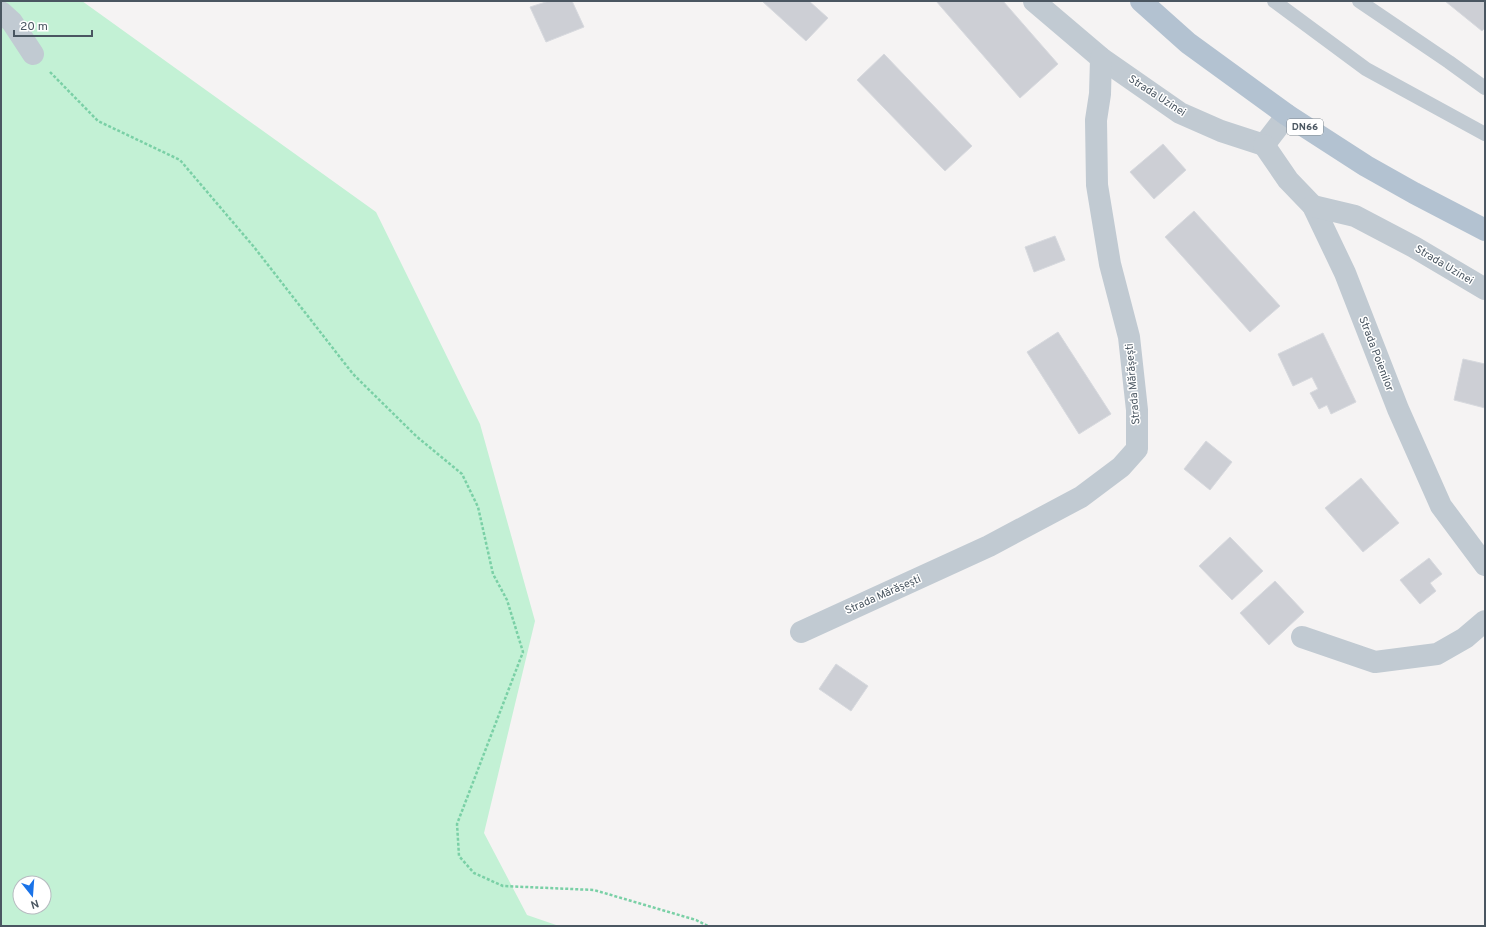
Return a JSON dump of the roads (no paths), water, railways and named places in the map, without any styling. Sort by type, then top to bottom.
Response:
[{"type":"main road","name":"DN66","points":[[1141,1],[1188,43],[1287,115],[1366,166],[1485,230]]},
{"type":"street","name":"Strada Uzinei","points":[[1034,1],[1101,58],[1180,113],[1221,131],[1264,145]]},
{"type":"street","points":[[1,12],[12,22],[33,54]]},
{"type":"street","name":"Strada Mărășești","points":[[801,632],[982,549],[1081,497],[1121,467],[1137,449],[1138,410],[1129,337],[1110,264],[1097,185],[1096,120],[1100,94],[1101,58]]},
{"type":"street","points":[[1264,145],[1287,115]]},
{"type":"street","name":"Strada Poienilor","points":[[1264,145],[1288,180],[1313,206],[1345,273],[1398,409],[1441,506],[1485,565]]},
{"type":"street","name":"Strada Uzinei","points":[[1313,206],[1356,216],[1414,247],[1485,289]]},
{"type":"street","points":[[1302,637],[1375,662],[1437,654],[1465,638],[1485,622]]},
{"type":"lane","points":[[1274,1],[1366,69],[1485,134]]},
{"type":"lane","points":[[1359,1],[1485,88]]}]
